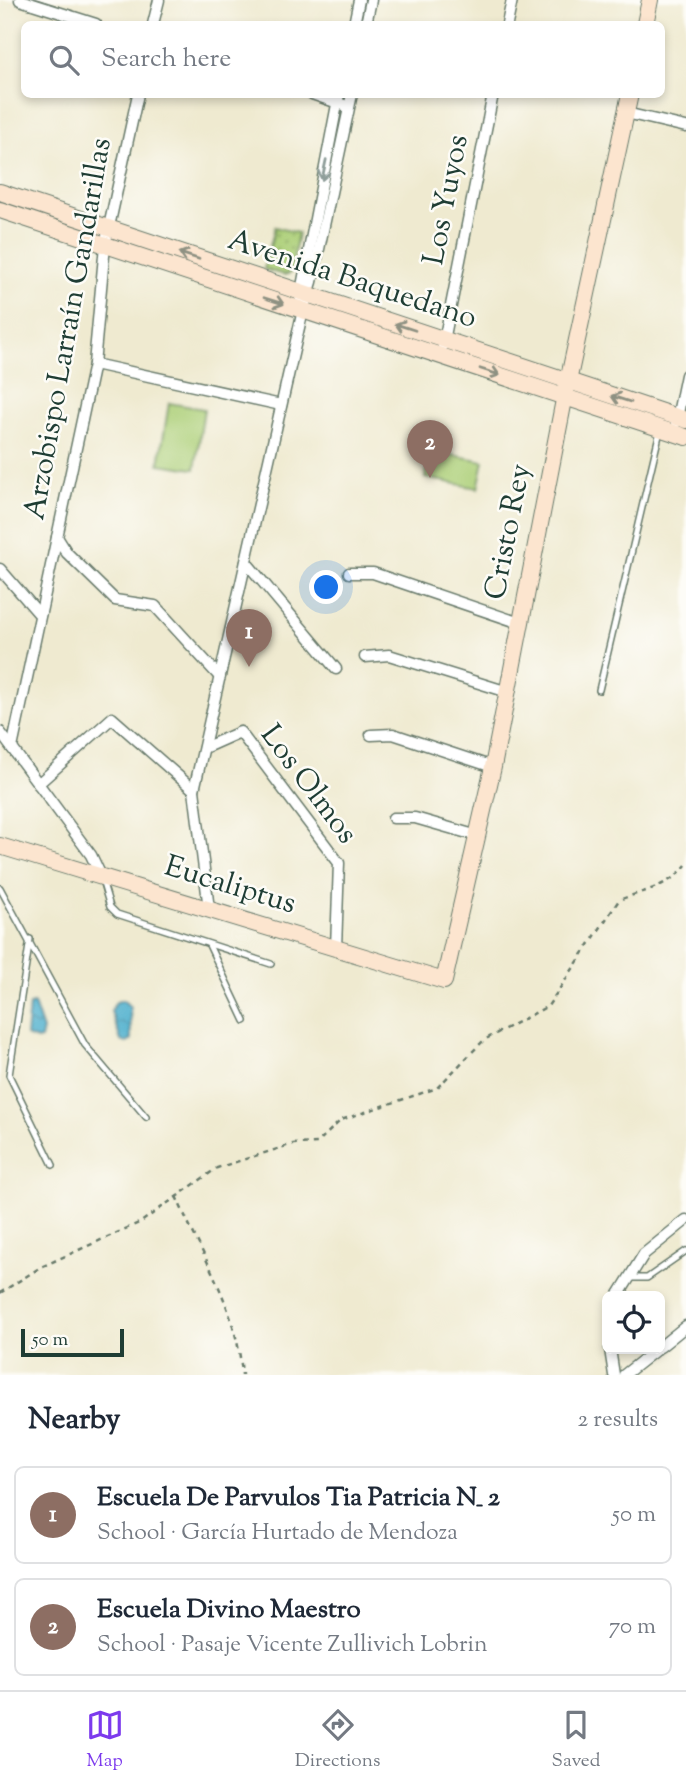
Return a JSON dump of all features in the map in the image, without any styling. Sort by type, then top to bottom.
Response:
[{"type":"street","points":[[20,0],[86,21]]},
{"type":"street","points":[[154,21],[159,0]]},
{"type":"street","points":[[355,21],[359,0]]},
{"type":"street","points":[[367,21],[372,0]]},
{"type":"street","points":[[508,21],[512,0]]},
{"type":"street","points":[[646,21],[650,0]]},
{"type":"street","name":"Arzobispo Larraín Gandarillas","points":[[12,748],[94,364],[106,237],[137,98]]},
{"type":"street","points":[[209,909],[194,790],[351,98]]},
{"type":"street","name":"Los Yuyos","points":[[442,348],[492,98]]},
{"type":"street","name":"Cristo Rey","points":[[444,981],[493,767],[567,389],[629,98]]},
{"type":"street","points":[[304,299],[338,99],[349,107]]},
{"type":"street","points":[[626,113],[686,127]]},
{"type":"street","name":"Avenida Baquedano","points":[[0,192],[106,237]]},
{"type":"street","name":"Avenida Baquedano","points":[[0,211],[106,237],[304,299],[677,427]]},
{"type":"street","points":[[94,364],[281,405]]},
{"type":"street","points":[[677,427],[686,375]]},
{"type":"street","points":[[57,537],[67,553],[115,600],[155,606],[220,677]]},
{"type":"street","points":[[246,562],[336,669]]},
{"type":"street","points":[[0,569],[40,615]]},
{"type":"street","points":[[349,573],[373,573],[520,623]]},
{"type":"street","points":[[365,657],[389,655],[508,692]]},
{"type":"street","points":[[38,784],[112,718],[194,790]]},
{"type":"street","points":[[0,732],[91,855],[101,876]]},
{"type":"street","name":"Los Olmos","points":[[204,748],[240,732],[339,863],[336,947]]},
{"type":"street","points":[[371,735],[393,734],[493,767]]},
{"type":"street","points":[[393,818],[415,818],[478,836]]},
{"type":"street","name":"Eucaliptus","points":[[0,846],[444,981]]},
{"type":"street","points":[[620,1291],[627,1278],[654,1243],[686,1220]]},
{"type":"street","points":[[665,1342],[686,1326]]},
{"type":"street","points":[[611,1354],[614,1375]]},
{"type":"street","points":[[624,1375],[650,1354]]},
{"type":"lane","points":[[599,690],[677,427]]},
{"type":"lane","points":[[101,876],[110,907],[117,914],[271,964]]},
{"type":"lane","points":[[0,888],[30,939],[85,1045],[146,1117]]},
{"type":"lane","points":[[30,939],[9,1075],[53,1165]]},
{"type":"lane","points":[[208,944],[245,1021]]},
{"type":"lane","points":[[627,1278],[647,1278],[686,1251]]},
{"type":"path","points":[[0,1293],[53,1261],[141,1222],[217,1168],[293,1144],[317,1143],[341,1120],[437,1088],[484,1040],[548,1006],[619,900],[643,894],[676,877],[686,865]]},
{"type":"path","points":[[176,1196],[226,1298],[238,1341],[242,1375]]},
{"type":"green space","points":[[275,227],[298,233],[291,273],[284,275],[264,269]]},
{"type":"green space","points":[[169,403],[204,409],[195,469],[159,464]]},
{"type":"green space","points":[[431,451],[484,461],[478,488],[425,478]]},
{"type":"water","points":[[123,1000],[130,1007],[131,1040],[127,1043],[121,1041],[111,1011],[116,1002]]},
{"type":"water","points":[[34,1004],[43,1030],[41,1039],[37,1040],[26,1036],[29,1005]]},
{"type":"place","name":"Escuela Divino Maestro","points":[[430,478]]},
{"type":"place","name":"Escuela De Parvulos Tia Patricia N_ 2","points":[[249,667]]}]
